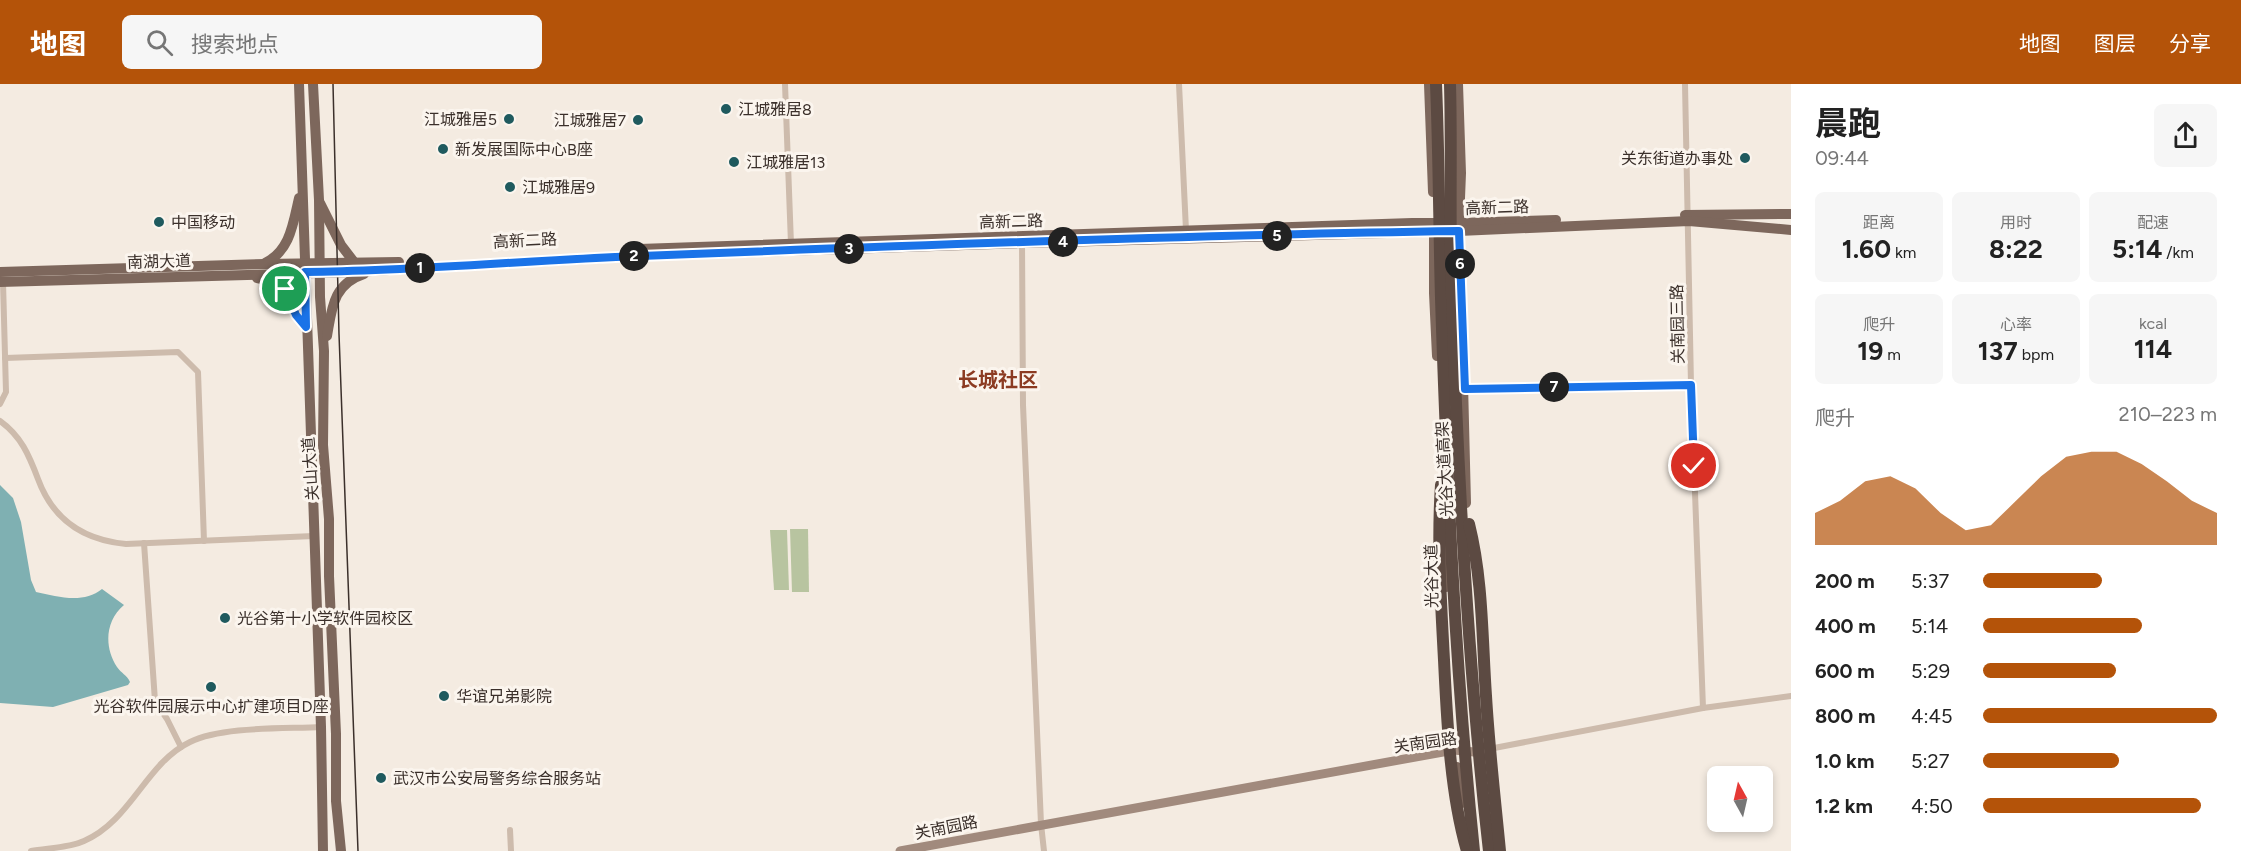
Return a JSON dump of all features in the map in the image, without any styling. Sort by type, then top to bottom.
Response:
[{"type":"highway","name":"光谷大道高架","points":[[1436,84],[1441,299],[1450,524],[1463,742],[1474,851]]},
{"type":"highway","name":"光谷大道高架","points":[[1450,84],[1452,296],[1463,522],[1477,742],[1488,851]]},
{"type":"highway","points":[[1443,469],[1439,513],[1447,708],[1459,820],[1467,851]]},
{"type":"highway","points":[[1466,515],[1474,547],[1480,595],[1486,697],[1500,851]]},
{"type":"main road","name":"关山大道","points":[[299,84],[324,851]]},
{"type":"main road","name":"关山大道","points":[[313,84],[324,351],[322,419],[329,519],[336,801],[341,851]]},
{"type":"main road","name":"光谷大道","points":[[1428,84],[1447,615],[1455,753],[1467,851]]},
{"type":"main road","points":[[1458,84],[1468,617],[1474,752],[1488,851]]},
{"type":"main road","points":[[265,264],[276,258],[285,247],[291,234],[302,186]]},
{"type":"main road","points":[[319,200],[341,245],[354,262]]},
{"type":"main road","name":"高新二路","points":[[1022,239],[1186,230],[1459,227],[1791,214]]},
{"type":"main road","name":"高新二路","points":[[1689,218],[1791,230]]},
{"type":"main road","name":"高新二路","points":[[320,268],[354,262],[1022,239],[1409,232],[1434,227]]},
{"type":"main road","points":[[1409,232],[1427,242],[1433,267]]},
{"type":"main road","name":"高新二路","points":[[320,268],[377,270],[791,247]]},
{"type":"main road","name":"南湖大道","points":[[1,279],[265,264],[305,268]]},
{"type":"main road","name":"南湖大道","points":[[1,279],[208,275],[320,268]]},
{"type":"main road","points":[[324,351],[332,307],[341,288],[353,278],[377,270]]},
{"type":"main road","points":[[208,275],[264,279],[278,284],[285,289],[296,315],[306,327]]},
{"type":"main road","name":"关南园路","points":[[900,851],[1455,753],[1474,752]]},
{"type":"main road","name":"关南园路","points":[[923,851],[1041,827]]},
{"type":"street","points":[[785,84],[791,247]]},
{"type":"street","points":[[1179,84],[1186,230]]},
{"type":"street","name":"关南园三路","points":[[1685,84],[1691,385],[1703,708]]},
{"type":"street","points":[[1022,239],[1023,405],[1041,827],[1044,851]]},
{"type":"street","points":[[0,404],[6,392],[1,279]]},
{"type":"street","points":[[5,358],[178,352],[198,372],[204,541]]},
{"type":"street","points":[[1465,389],[1691,385]]},
{"type":"street","points":[[0,421],[16,434],[24,446],[49,501],[70,525],[100,541],[126,544],[314,536]]},
{"type":"street","points":[[144,543],[155,702],[167,719],[181,747]]},
{"type":"street","points":[[1474,752],[1703,708],[1791,696]]},
{"type":"street","points":[[30,851],[81,842],[91,838],[125,809],[165,760],[181,747],[203,736],[230,732],[321,727]]},
{"type":"street","points":[[510,830],[511,851]]},
{"type":"green space","points":[[790,529],[808,529],[809,592],[792,592]]},
{"type":"green space","points":[[770,530],[787,530],[789,590],[774,590]]},
{"type":"water","points":[[0,485],[13,498],[21,522],[31,580],[36,592],[79,598],[95,594],[102,589],[124,605],[110,626],[108,643],[117,667],[130,682],[128,685],[53,707],[0,703]]},
{"type":"tram line","points":[[333,84],[339,334],[358,851]]},
{"type":"place","name":"江城雅居8","points":[[726,109]]},
{"type":"place","name":"江城雅居5","points":[[509,119]]},
{"type":"place","name":"江城雅居7","points":[[638,120]]},
{"type":"place","name":"新发展国际中心B座","points":[[443,149]]},
{"type":"place","name":"关东街道办事处","points":[[1745,158]]},
{"type":"place","name":"江城雅居13","points":[[734,162]]},
{"type":"place","name":"江城雅居9","points":[[510,187]]},
{"type":"place","name":"中国移动","points":[[159,222]]},
{"type":"place","name":"光谷第十小学软件园校区","points":[[225,618]]},
{"type":"place","name":"光谷软件园展示中心扩建项目D座","points":[[211,687]]},
{"type":"place","name":"华谊兄弟影院","points":[[444,696]]},
{"type":"place","name":"武汉市公安局警务综合服务站","points":[[381,778]]},
{"type":"district","name":"长城社区","points":[[998,380]]},
{"type":"route","points":[[285,289],[296,315],[306,327],[305,272],[354,272],[638,256],[1459,231],[1465,389],[1691,385],[1694,466]]}]
